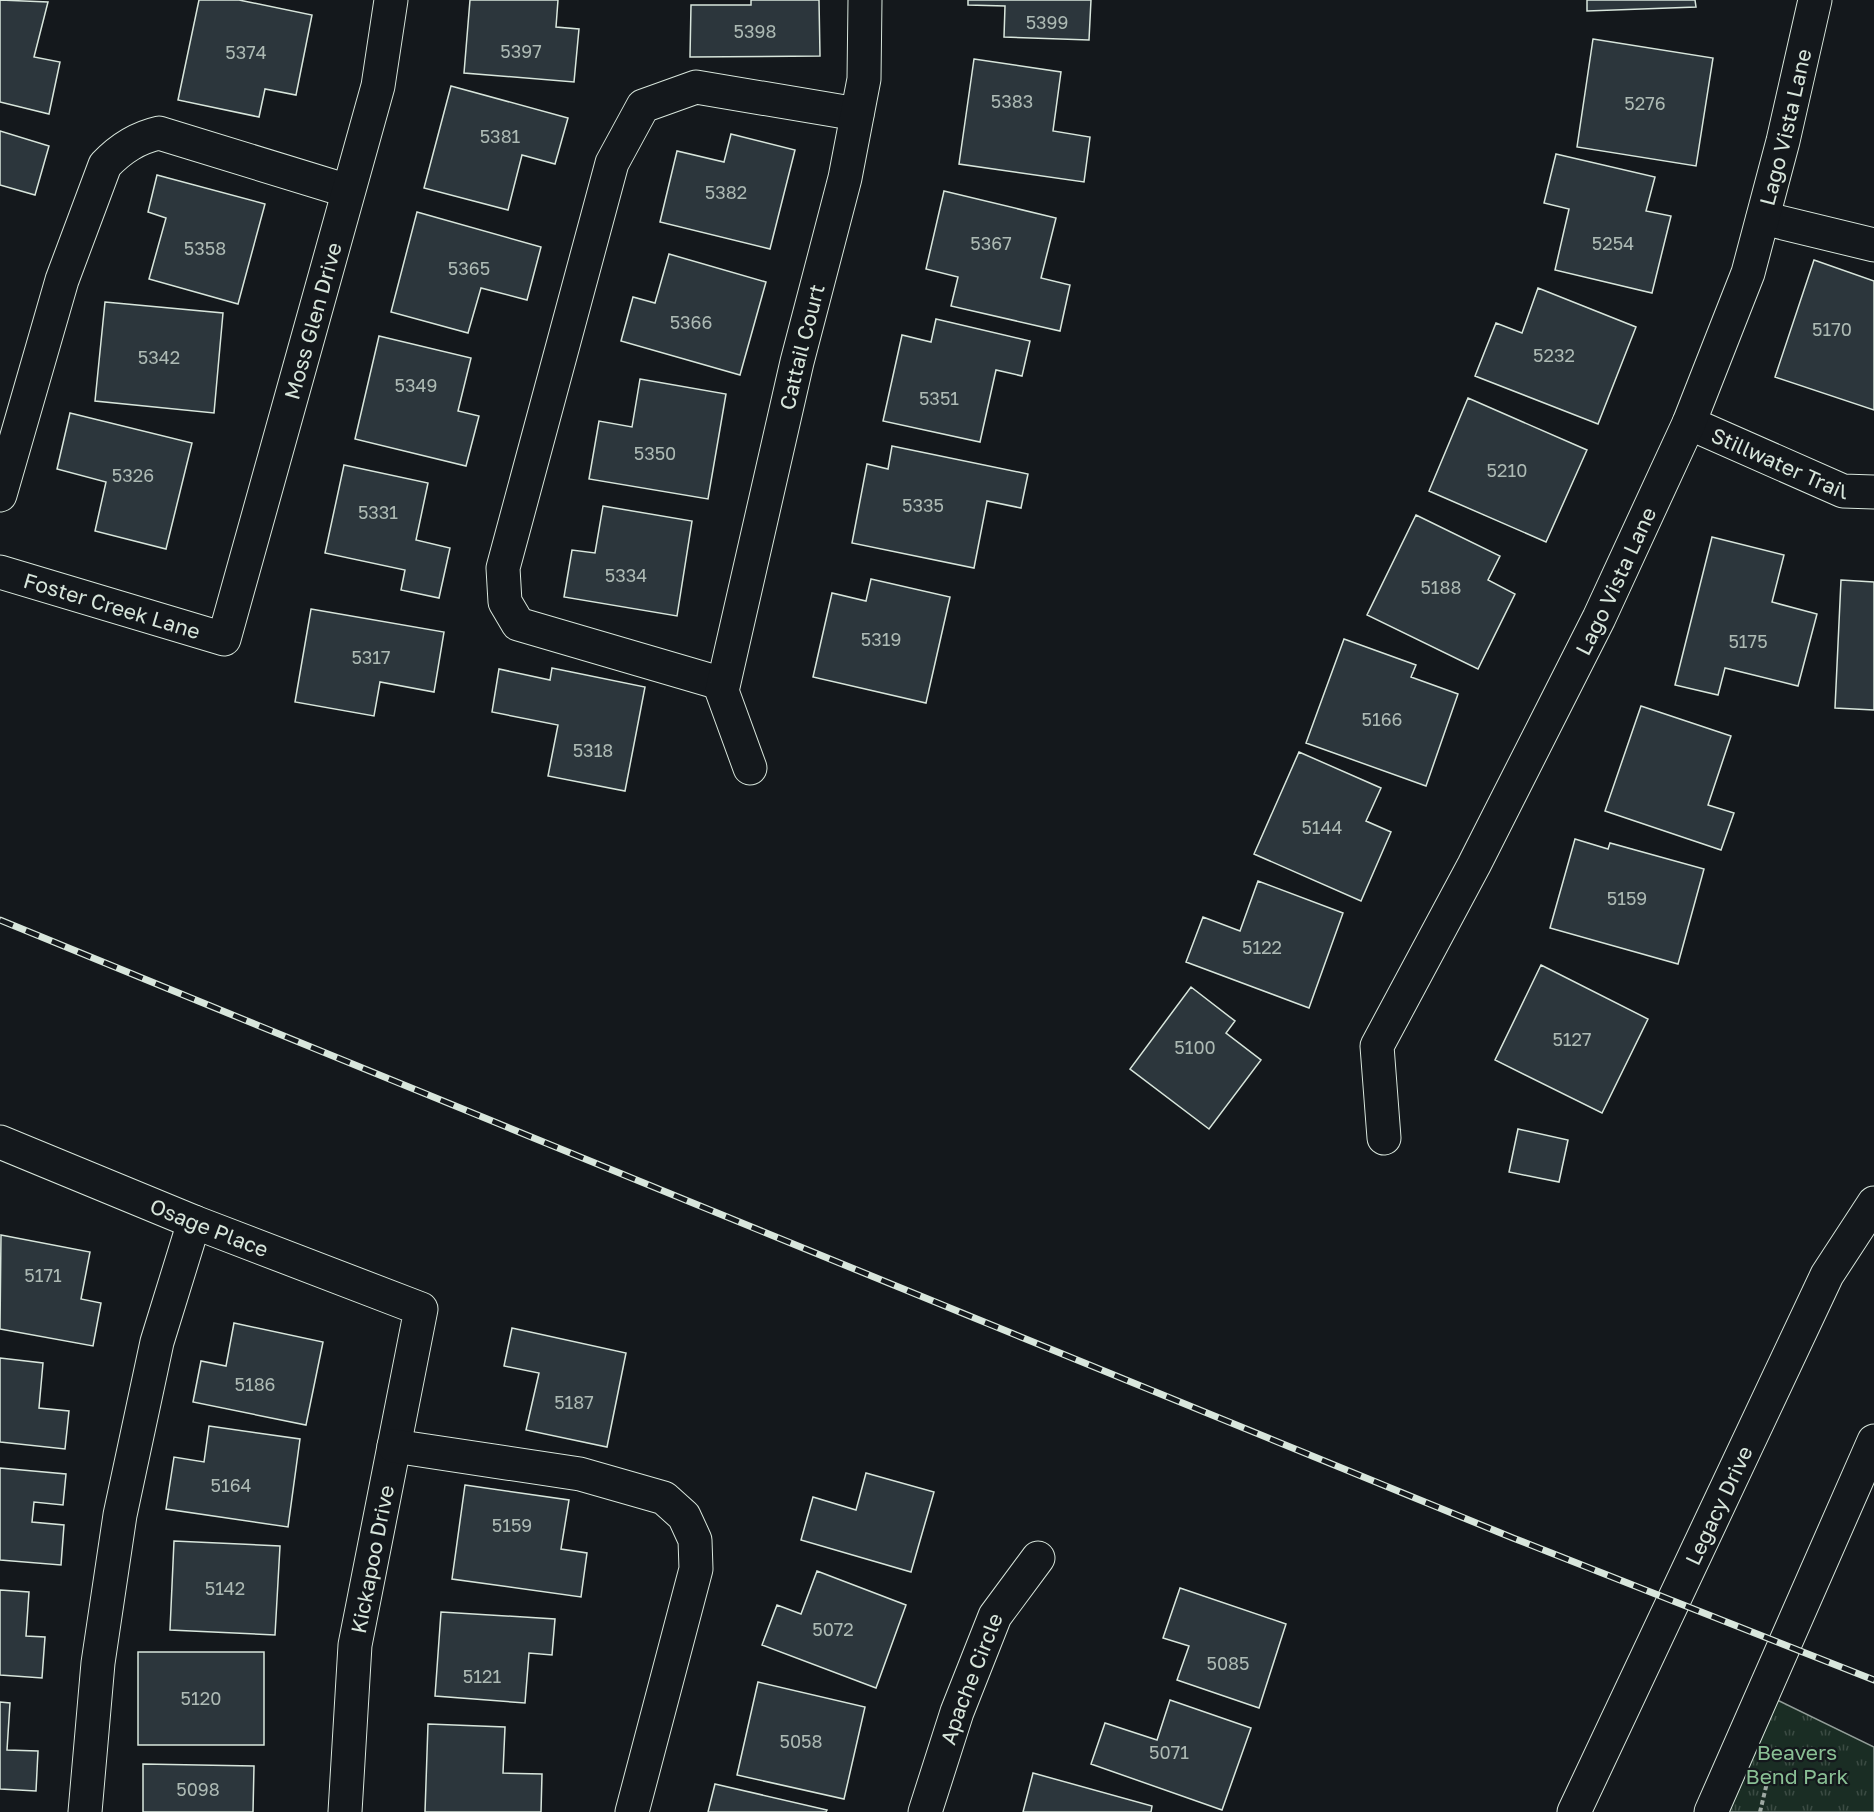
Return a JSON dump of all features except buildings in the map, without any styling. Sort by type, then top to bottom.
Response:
[{"type":"street","name":"Moss Glen Drive","points":[[224,639],[378,86],[391,0]]},
{"type":"street","name":"Cattail Court","points":[[723,688],[797,362],[845,178],[864,79],[865,0]]},
{"type":"street","name":"Lago Vista Lane","points":[[1384,1138],[1377,1046],[1474,865],[1589,638],[1689,423],[1748,273],[1815,0]]},
{"type":"street","points":[[750,768],[723,688],[519,624],[505,602],[503,568],[612,163],[643,106],[696,87],[857,114]]},
{"type":"street","points":[[0,495],[62,280],[105,165],[118,151],[143,137],[159,134],[348,191]]},
{"type":"street","points":[[1763,218],[1874,245]]},
{"type":"street","name":"Stillwater Trail","points":[[1689,423],[1843,490],[1874,492]]},
{"type":"street","name":"Foster Creek Lane","points":[[0,572],[224,639]]},
{"type":"street","name":"Osage Place","points":[[0,1142],[194,1222],[422,1309]]},
{"type":"street","name":"Legacy Drive","points":[[1574,1812],[1827,1275],[1874,1203]]},
{"type":"street","points":[[85,1812],[98,1663],[120,1515],[158,1342],[194,1222]]},
{"type":"street","name":"Kickapoo Drive","points":[[345,1812],[356,1645],[422,1309]]},
{"type":"street","points":[[1711,1812],[1874,1441]]},
{"type":"street","points":[[394,1446],[580,1474],[664,1498],[684,1516],[695,1540],[696,1569],[632,1812]]},
{"type":"street","name":"Apache Circle","points":[[925,1812],[957,1712],[995,1616],[1038,1558]]},
{"type":"green space","name":"Beavers Bend Park","points":[[1775,1699],[1874,1747],[1874,1812],[1719,1812]]},
{"type":"railway","points":[[0,920],[1513,1538],[1874,1680]]}]
